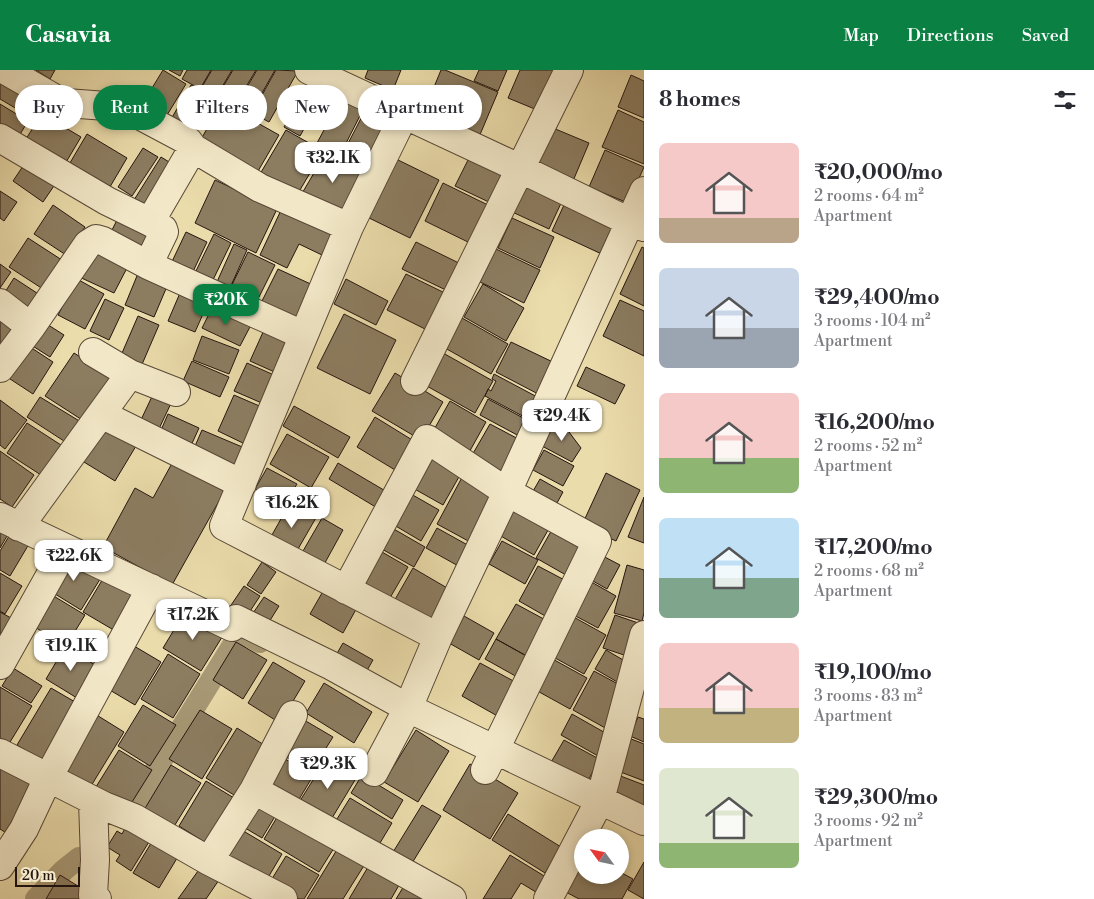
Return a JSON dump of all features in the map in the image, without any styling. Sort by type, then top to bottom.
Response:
[{"type":"street","points":[[5,70],[66,103],[120,107],[141,116],[188,141],[194,148],[260,188],[349,227]]},
{"type":"street","points":[[309,70],[358,93]]},
{"type":"street","points":[[415,381],[569,70]]},
{"type":"street","points":[[397,130],[349,227],[224,526],[438,637]]},
{"type":"street","points":[[436,130],[637,224]]},
{"type":"street","points":[[0,138],[107,201],[163,229],[164,232],[148,265]]},
{"type":"street","points":[[150,222],[194,148]]},
{"type":"street","points":[[374,772],[403,718],[438,637],[637,224],[644,191]]},
{"type":"street","points":[[0,368],[31,327],[90,241],[96,239],[148,265],[303,335]]},
{"type":"street","points":[[0,303],[31,327]]},
{"type":"street","points":[[93,352],[130,374],[176,392]]},
{"type":"street","points":[[130,374],[101,414],[10,522],[232,627],[236,620],[332,666],[403,718],[490,760],[600,800],[644,821]]},
{"type":"street","points":[[101,414],[242,484]]},
{"type":"street","points":[[346,590],[427,439],[507,492],[597,541],[490,760]]},
{"type":"street","points":[[0,665],[65,548]]},
{"type":"street","points":[[0,866],[24,829],[48,778],[151,588]]},
{"type":"street","points":[[548,899],[600,800],[644,635]]},
{"type":"street","points":[[209,861],[254,790],[293,715]]},
{"type":"street","points":[[0,753],[93,801],[134,818],[209,861],[283,899]]},
{"type":"street","points":[[254,790],[452,899]]},
{"type":"street","points":[[93,801],[95,860],[93,898]]},
{"type":"building","points":[[36,70],[55,70],[50,79]]},
{"type":"building","points":[[163,70],[186,84],[177,85],[177,99],[167,115],[167,85],[154,85]]},
{"type":"building","points":[[169,70],[183,70],[180,76]]},
{"type":"building","points":[[187,70],[211,70],[202,85],[193,85],[182,79]]},
{"type":"building","points":[[212,70],[232,70],[223,85],[203,85]]},
{"type":"building","points":[[233,70],[256,70],[247,85],[224,85]]},
{"type":"building","points":[[257,70],[275,70],[267,85],[248,85]]},
{"type":"building","points":[[276,70],[298,71],[290,85],[277,85],[277,108],[269,122],[267,121],[267,86]]},
{"type":"building","points":[[368,70],[401,70],[395,85],[381,85],[365,78]]},
{"type":"building","points":[[441,70],[445,70],[481,85],[435,85]]},
{"type":"building","points":[[479,70],[507,70],[498,91],[474,81]]},
{"type":"building","points":[[520,70],[560,70],[542,112],[508,98]]},
{"type":"building","points":[[0,73],[20,85],[15,85],[15,108],[0,99]]},
{"type":"building","points":[[313,75],[329,84],[328,85],[307,85]]},
{"type":"building","points":[[631,75],[644,81],[644,118],[618,107]]},
{"type":"building","points":[[482,85],[498,92],[482,130]]},
{"type":"building","points":[[348,92],[358,98],[358,120],[340,155],[317,143],[324,130],[348,130]]},
{"type":"building","points":[[0,104],[15,113],[15,130],[23,130],[16,141],[0,131]]},
{"type":"building","points":[[177,109],[177,130],[185,130],[182,135],[167,126]]},
{"type":"building","points":[[618,110],[644,122],[644,164],[602,147]]},
{"type":"building","points":[[358,124],[358,130],[386,130],[366,167],[342,155]]},
{"type":"building","points":[[267,128],[279,135],[254,178],[197,146],[206,130],[267,130]]},
{"type":"building","points":[[553,128],[589,143],[573,181],[537,166]]},
{"type":"building","points":[[32,130],[69,130],[81,137],[62,169],[22,145]]},
{"type":"building","points":[[286,130],[323,151],[297,195],[260,174]]},
{"type":"building","points":[[289,130],[303,130],[300,136]]},
{"type":"building","points":[[462,130],[482,130],[479,137]]},
{"type":"building","points":[[87,134],[127,158],[104,197],[64,173]]},
{"type":"building","points":[[143,148],[158,157],[132,196],[118,187]]},
{"type":"building","points":[[605,150],[644,167],[628,203],[589,187]]},
{"type":"building","points":[[327,151],[365,173],[340,217],[301,195]]},
{"type":"building","points":[[472,152],[510,170],[493,204],[455,186]]},
{"type":"building","points":[[161,157],[174,165],[147,208],[134,200]]},
{"type":"building","points":[[394,158],[439,180],[410,238],[365,216]]},
{"type":"building","points":[[27,160],[58,180],[43,202],[13,181]]},
{"type":"building","points":[[215,180],[277,209],[256,253],[195,223]]},
{"type":"building","points":[[522,180],[563,199],[549,229],[508,210]]},
{"type":"building","points":[[443,183],[490,206],[472,244],[425,221]]},
{"type":"building","points":[[0,191],[17,202],[4,221],[0,218]]},
{"type":"building","points":[[53,205],[85,227],[66,255],[34,234]]},
{"type":"building","points":[[564,205],[618,230],[606,256],[552,231]]},
{"type":"building","points":[[283,206],[334,230],[322,255],[299,244],[287,268],[260,255]]},
{"type":"building","points":[[122,210],[154,225],[139,256],[107,240]]},
{"type":"building","points":[[512,218],[554,237],[540,268],[498,248]]},
{"type":"building","points":[[186,232],[207,242],[189,280],[168,270]]},
{"type":"building","points":[[214,234],[231,243],[211,284],[194,275]]},
{"type":"building","points":[[28,238],[65,262],[46,291],[9,267]]},
{"type":"building","points":[[416,242],[463,265],[450,292],[402,269]]},
{"type":"building","points":[[234,244],[247,250],[229,290],[216,284]]},
{"type":"building","points":[[642,247],[644,248],[644,306],[620,294]]},
{"type":"building","points":[[88,249],[127,268],[114,293],[75,275]]},
{"type":"building","points":[[496,249],[540,270],[524,303],[480,282]]},
{"type":"building","points":[[248,252],[275,265],[254,307],[227,295]]},
{"type":"building","points":[[0,264],[11,272],[0,288]]},
{"type":"building","points":[[278,269],[315,286],[296,325],[259,307]]},
{"type":"building","points":[[139,271],[168,284],[154,317],[125,305]]},
{"type":"building","points":[[406,274],[449,295],[431,332],[387,310]]},
{"type":"building","points":[[14,278],[43,297],[28,320],[0,300]]},
{"type":"building","points":[[77,279],[104,294],[85,329],[58,315]]},
{"type":"building","points":[[346,279],[388,301],[376,325],[334,304]]},
{"type":"building","points":[[483,284],[524,308],[506,341],[464,317]]},
{"type":"building","points":[[180,293],[207,305],[195,332],[168,321]]},
{"type":"building","points":[[105,299],[124,308],[109,340],[90,331]]},
{"type":"building","points":[[620,300],[644,311],[644,356],[603,336]]},
{"type":"building","points":[[213,306],[251,325],[240,346],[202,328]]},
{"type":"building","points":[[0,308],[24,326],[0,351]]},
{"type":"building","points":[[344,314],[396,340],[370,394],[317,368]]},
{"type":"building","points":[[138,316],[159,325],[140,369],[119,360]]},
{"type":"building","points":[[462,318],[508,344],[491,374],[445,348]]},
{"type":"building","points":[[42,321],[64,335],[50,357],[28,343]]},
{"type":"building","points":[[264,330],[293,342],[279,374],[250,361]]},
{"type":"building","points":[[202,336],[239,350],[229,374],[193,360]]},
{"type":"building","points":[[511,342],[557,364],[542,396],[496,372]]},
{"type":"building","points":[[24,343],[53,362],[33,394],[4,375]]},
{"type":"building","points":[[74,353],[118,381],[90,425],[45,396]]},
{"type":"building","points":[[443,353],[493,381],[475,413],[425,385]]},
{"type":"building","points":[[192,361],[229,377],[220,397],[183,381]]},
{"type":"building","points":[[247,363],[283,379],[271,407],[234,391]]},
{"type":"building","points":[[586,367],[625,385],[615,404],[577,386]]},
{"type":"building","points":[[395,373],[443,402],[421,440],[372,411]]},
{"type":"building","points":[[494,374],[541,399],[530,420],[485,396],[488,389],[491,391],[496,381],[492,379]]},
{"type":"building","points":[[156,388],[174,397],[157,433],[139,424]]},
{"type":"building","points":[[234,395],[264,408],[247,445],[218,431]]},
{"type":"building","points":[[40,397],[81,422],[67,443],[27,417]]},
{"type":"building","points":[[488,399],[527,420],[519,436],[480,415]]},
{"type":"building","points":[[0,400],[27,420],[5,449],[0,445]]},
{"type":"building","points":[[450,401],[486,422],[467,456],[431,435]]},
{"type":"building","points":[[294,406],[350,437],[338,458],[283,426]]},
{"type":"building","points":[[168,414],[199,428],[189,450],[158,437]]},
{"type":"building","points":[[557,416],[581,448],[572,462],[542,446]]},
{"type":"building","points":[[375,417],[422,446],[405,476],[357,447]]},
{"type":"building","points":[[104,419],[139,441],[115,481],[79,459]]},
{"type":"building","points":[[27,423],[61,445],[41,475],[7,453]]},
{"type":"building","points":[[490,424],[524,442],[505,476],[471,457]]},
{"type":"building","points":[[202,430],[247,449],[236,472],[192,453]]},
{"type":"building","points":[[287,434],[329,457],[311,488],[270,464]]},
{"type":"building","points":[[432,449],[464,468],[443,505],[411,487]]},
{"type":"building","points":[[544,450],[574,466],[563,486],[533,470]]},
{"type":"building","points":[[0,451],[34,475],[12,507],[0,499]]},
{"type":"building","points":[[176,456],[228,485],[172,585],[103,547],[135,488],[153,498]]},
{"type":"building","points":[[338,463],[394,496],[384,512],[329,479]]},
{"type":"building","points":[[267,468],[297,484],[284,505],[255,489]]},
{"type":"building","points":[[466,470],[501,489],[472,543],[437,524]]},
{"type":"building","points":[[606,473],[640,490],[616,541],[582,525]]},
{"type":"building","points":[[540,479],[563,492],[551,514],[528,500]]},
{"type":"building","points":[[411,494],[439,510],[421,541],[394,525]]},
{"type":"building","points":[[644,497],[644,543],[628,537]]},
{"type":"building","points":[[291,501],[317,516],[294,556],[268,542]]},
{"type":"building","points":[[517,503],[552,523],[534,555],[499,535]]},
{"type":"building","points":[[322,518],[343,530],[321,570],[299,558]]},
{"type":"building","points":[[0,525],[10,531],[0,548]]},
{"type":"building","points":[[554,526],[591,546],[573,579],[536,558]]},
{"type":"building","points":[[392,528],[425,547],[414,567],[380,548]]},
{"type":"building","points":[[437,528],[473,548],[462,568],[426,548]]},
{"type":"building","points":[[11,533],[29,544],[10,576],[0,570],[0,551]]},
{"type":"building","points":[[502,541],[538,560],[525,584],[489,564]]},
{"type":"building","points":[[382,552],[408,567],[387,603],[361,589]]},
{"type":"building","points":[[599,554],[620,565],[607,589],[586,577]]},
{"type":"building","points":[[67,555],[102,576],[81,610],[47,589]]},
{"type":"building","points":[[262,562],[276,572],[261,594],[247,585]]},
{"type":"building","points":[[627,565],[644,570],[644,613],[642,621],[614,613]]},
{"type":"building","points":[[538,566],[574,585],[554,621],[519,601]]},
{"type":"building","points":[[413,568],[454,592],[434,626],[393,603]]},
{"type":"building","points":[[0,573],[22,586],[5,614],[0,611]]},
{"type":"building","points":[[104,577],[137,597],[117,632],[83,612]]},
{"type":"building","points":[[588,580],[616,596],[598,628],[570,613]]},
{"type":"building","points":[[244,586],[260,596],[243,622],[227,611]]},
{"type":"building","points":[[326,586],[359,604],[343,633],[310,614]]},
{"type":"building","points":[[52,595],[85,615],[66,646],[33,626]]},
{"type":"building","points":[[264,597],[279,606],[264,630],[249,619]]},
{"type":"building","points":[[516,604],[553,624],[534,660],[496,639]]},
{"type":"building","points":[[186,610],[224,634],[201,671],[163,648]]},
{"type":"building","points":[[0,612],[11,618],[0,636]]},
{"type":"building","points":[[570,615],[606,635],[584,674],[548,654]]},
{"type":"building","points":[[615,615],[644,625],[633,658],[603,648]]},
{"type":"building","points":[[464,616],[494,633],[479,660],[449,643]]},
{"type":"building","points":[[496,639],[530,658],[519,678],[485,659]]},
{"type":"building","points":[[236,642],[267,660],[243,699],[213,680]]},
{"type":"building","points":[[129,643],[161,662],[135,705],[103,686]]},
{"type":"building","points":[[343,643],[373,660],[362,679],[332,662]]},
{"type":"building","points":[[65,647],[97,666],[77,698],[46,679]]},
{"type":"building","points":[[606,650],[630,664],[619,683],[595,669]]},
{"type":"building","points":[[168,654],[200,674],[173,718],[141,699]]},
{"type":"building","points":[[549,657],[587,678],[570,709],[532,688]]},
{"type":"building","points":[[273,662],[305,681],[280,723],[248,703]]},
{"type":"building","points":[[480,663],[519,684],[501,718],[462,696]]},
{"type":"building","points":[[13,668],[42,686],[31,703],[2,686]]},
{"type":"building","points":[[594,671],[629,690],[607,729],[573,710]]},
{"type":"building","points":[[324,683],[372,712],[354,743],[306,713]]},
{"type":"building","points":[[0,687],[32,706],[7,747],[0,743]]},
{"type":"building","points":[[51,688],[82,706],[47,764],[17,745]]},
{"type":"building","points":[[143,705],[176,725],[150,766],[118,746]]},
{"type":"building","points":[[200,710],[232,729],[202,779],[169,759]]},
{"type":"building","points":[[95,714],[124,732],[91,786],[62,769]]},
{"type":"building","points":[[572,714],[609,735],[598,756],[561,735]]},
{"type":"building","points":[[299,717],[333,737],[311,772],[278,752]]},
{"type":"building","points":[[638,717],[644,719],[644,742],[630,736]]},
{"type":"building","points":[[237,728],[269,748],[239,798],[206,778]]},
{"type":"building","points":[[416,730],[449,751],[418,802],[384,782]]},
{"type":"building","points":[[626,737],[644,744],[644,781],[618,771]]},
{"type":"building","points":[[564,740],[599,759],[585,787],[546,771]]},
{"type":"building","points":[[119,750],[152,770],[127,810],[94,790]]},
{"type":"building","points":[[277,754],[313,776],[295,806],[259,785]]},
{"type":"building","points":[[328,756],[358,775],[329,823],[298,804]]},
{"type":"building","points":[[470,764],[518,793],[490,839],[443,810]]},
{"type":"building","points":[[171,765],[201,783],[173,828],[144,810]]},
{"type":"building","points":[[0,766],[38,789],[11,836],[0,829]]},
{"type":"building","points":[[362,775],[403,800],[392,819],[351,793]]},
{"type":"building","points":[[618,775],[644,785],[644,811],[610,797]]},
{"type":"building","points":[[206,781],[239,801],[211,846],[179,826]]},
{"type":"building","points":[[350,798],[392,823],[374,853],[332,827]]},
{"type":"building","points":[[256,800],[277,813],[262,838],[240,825]]},
{"type":"building","points":[[422,805],[441,816],[409,868],[390,857]]},
{"type":"building","points":[[279,814],[334,848],[319,872],[264,839]]},
{"type":"building","points":[[508,814],[561,847],[545,873],[492,840]]},
{"type":"building","points":[[128,823],[152,837],[131,871],[116,861],[120,855],[107,847],[117,831],[122,834]]},
{"type":"building","points":[[240,829],[282,854],[266,881],[224,856]]},
{"type":"building","points":[[156,835],[182,850],[159,888],[133,873]]},
{"type":"building","points":[[338,848],[365,864],[343,899],[307,899]]},
{"type":"building","points":[[510,855],[554,882],[544,897],[521,883],[511,899],[483,899]]},
{"type":"building","points":[[286,856],[319,875],[304,899],[299,899],[270,882]]},
{"type":"building","points":[[371,862],[402,880],[391,899],[349,899]]},
{"type":"building","points":[[644,862],[644,899],[628,890]]},
{"type":"building","points":[[203,864],[221,877],[206,899],[178,899]]},
{"type":"building","points":[[574,872],[574,884],[629,884],[629,877],[633,879],[622,899],[579,899],[564,891]]},
{"type":"building","points":[[60,875],[91,894],[88,899],[46,899]]},
{"type":"building","points":[[407,881],[435,899],[396,899]]},
{"type":"waterway","points":[[137,800],[241,632],[260,642]]},
{"type":"waterway","points":[[36,899],[64,870],[79,858]]}]
